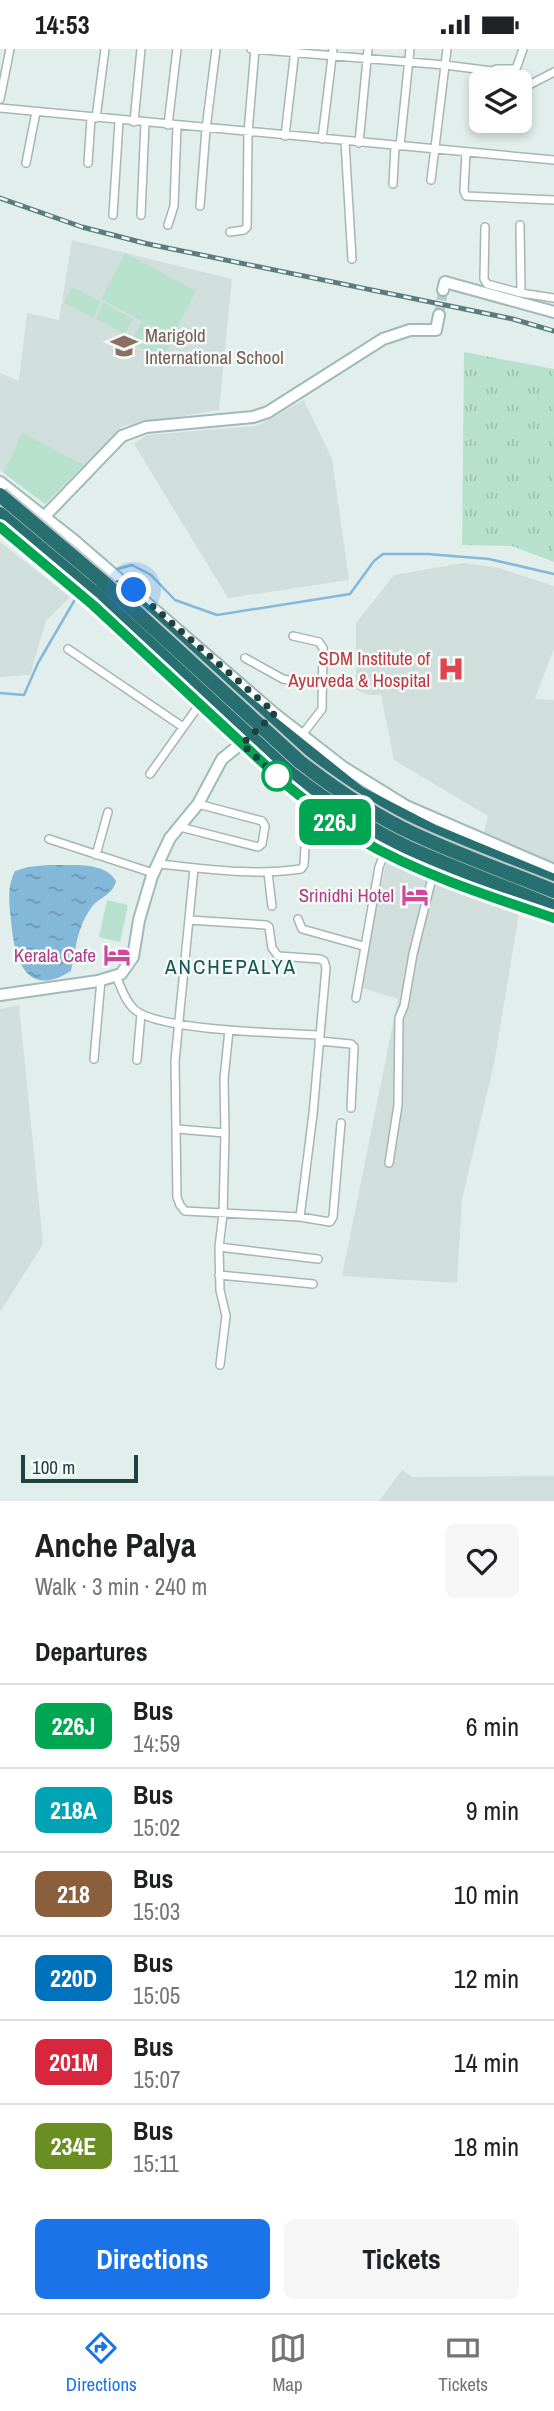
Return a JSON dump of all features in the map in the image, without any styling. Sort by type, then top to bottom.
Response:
[{"type":"highway","points":[[0,489],[74,544],[359,793],[432,831],[554,881]]},
{"type":"highway","points":[[0,495],[102,580],[323,780],[369,810],[415,834],[554,891]]},
{"type":"highway","points":[[0,514],[92,591],[314,792],[409,848],[554,907]]},
{"type":"highway","points":[[0,521],[59,571],[244,742],[359,832],[435,866],[554,912]]},
{"type":"street","points":[[0,99],[10,49]]},
{"type":"street","points":[[88,163],[105,49]]},
{"type":"street","points":[[134,122],[141,49]]},
{"type":"street","points":[[168,125],[177,49]]},
{"type":"street","points":[[200,207],[216,49]]},
{"type":"street","points":[[230,232],[247,227],[247,132],[254,49],[333,52],[367,59],[484,70]]},
{"type":"street","points":[[359,143],[368,49]]},
{"type":"street","points":[[393,184],[410,49]]},
{"type":"street","points":[[431,180],[447,49]]},
{"type":"street","points":[[494,70],[516,69],[523,49]]},
{"type":"street","points":[[285,136],[294,51]]},
{"type":"street","points":[[322,139],[333,52]]},
{"type":"street","points":[[532,83],[554,72]]},
{"type":"street","points":[[0,109],[554,160]]},
{"type":"street","points":[[26,163],[36,112]]},
{"type":"street","points":[[114,215],[119,121]]},
{"type":"street","points":[[141,215],[145,123]]},
{"type":"street","points":[[169,225],[174,207],[177,126]]},
{"type":"street","points":[[345,142],[352,259]]},
{"type":"street","points":[[466,152],[466,197],[554,199]]},
{"type":"street","points":[[520,225],[521,293]]},
{"type":"street","points":[[485,227],[484,279],[487,285],[554,297]]},
{"type":"street","points":[[443,290],[445,282],[554,312]]},
{"type":"street","points":[[0,482],[42,519],[122,436],[146,427],[253,417],[268,412],[383,339],[410,330],[436,330],[439,314]]},
{"type":"street","points":[[0,527],[59,571]]},
{"type":"street","points":[[293,636],[321,644],[324,681],[322,709],[302,735]]},
{"type":"street","points":[[68,649],[183,727]]},
{"type":"street","points":[[245,658],[283,679],[324,681]]},
{"type":"street","points":[[150,775],[201,702]]},
{"type":"street","points":[[0,995],[101,980],[121,974],[133,957],[139,920],[156,869],[170,838],[198,804],[222,759],[272,717],[302,735],[342,768],[406,806],[554,870]]},
{"type":"street","points":[[244,742],[313,806],[357,838],[433,874],[554,918]]},
{"type":"street","points":[[180,827],[258,846],[262,844],[265,826],[262,821],[198,804]]},
{"type":"street","points":[[50,839],[96,855],[156,869],[194,868],[229,873],[268,873],[300,869],[303,866],[306,828],[313,806]]},
{"type":"street","points":[[96,855],[108,812]]},
{"type":"street","points":[[356,997],[363,946],[379,867],[385,852]]},
{"type":"street","points":[[194,868],[175,1061],[177,1197],[180,1205],[185,1210],[300,1217],[327,1223],[333,1219],[341,1123]]},
{"type":"street","points":[[268,873],[272,906]]},
{"type":"street","points":[[389,1163],[398,1105],[399,1018],[404,1006],[413,954],[433,874]]},
{"type":"street","points":[[298,919],[302,929],[363,946]]},
{"type":"street","points":[[189,920],[266,925],[272,948],[278,955],[324,961],[326,968],[313,1114],[300,1217]]},
{"type":"street","points":[[116,976],[131,1007],[141,1014],[178,1024],[320,1038],[351,1044],[354,1047],[351,1108]]},
{"type":"street","points":[[94,1059],[101,980]]},
{"type":"street","points":[[137,1060],[141,1014]]},
{"type":"street","points":[[220,1365],[226,1316],[221,1295],[219,1247],[223,1214],[224,1079],[229,1030]]},
{"type":"street","points":[[177,1129],[225,1133]]},
{"type":"street","points":[[219,1247],[318,1259]]},
{"type":"street","points":[[219,1275],[313,1284]]},
{"type":"shaded area","name":"Marigold International School","points":[[72,240],[232,279],[219,410],[123,426],[45,504],[0,470],[0,373],[19,381],[27,313],[59,320]]},
{"type":"shaded area","points":[[304,400],[332,459],[349,580],[228,598],[134,444],[147,435],[257,426]]},
{"type":"shaded area","points":[[0,542],[70,597],[46,621],[30,675],[0,677]]},
{"type":"shaded area","name":"SDM Institute of Ayurveda & Hospital","points":[[464,563],[499,568],[554,586],[554,648],[535,699],[554,700],[554,864],[483,836],[488,816],[394,760],[381,695],[369,695],[356,690],[356,623],[394,575]]},
{"type":"shaded area","points":[[387,859],[519,913],[494,1064],[462,1199],[457,1283],[342,1276],[398,999],[360,987]]},
{"type":"shaded area","points":[[19,1005],[43,1244],[0,1312],[0,1009]]},
{"type":"shaded area","points":[[402,1470],[412,1477],[554,1476],[554,1501],[379,1501]]},
{"type":"green space","points":[[125,253],[196,291],[172,337],[101,299]]},
{"type":"green space","points":[[72,287],[101,302],[93,318],[64,303]]},
{"type":"green space","points":[[104,303],[133,319],[125,334],[96,319]]},
{"type":"green space","points":[[141,322],[173,339],[163,359],[131,342]]},
{"type":"green space","points":[[464,352],[554,369],[554,562],[512,546],[462,545]]},
{"type":"green space","points":[[22,433],[84,465],[45,504],[4,473]]},
{"type":"green space","points":[[107,900],[128,905],[120,942],[99,937]]},
{"type":"water","points":[[48,865],[95,867],[110,874],[116,881],[112,890],[94,904],[83,922],[71,971],[55,979],[43,980],[33,977],[19,960],[15,948],[9,895],[15,871]]},
{"type":"waterway","points":[[114,570],[132,565],[151,575],[175,600],[217,615],[350,594],[374,561],[383,554],[428,554],[489,559],[554,574]]},
{"type":"waterway","points":[[0,693],[24,695],[38,663],[77,596]]},
{"type":"tunnel","points":[[439,315],[443,290]]},
{"type":"railway","points":[[0,198],[82,227],[148,244],[513,319],[554,331]]},
{"type":"bus line","name":"226J","points":[[0,527],[58,573],[289,787],[357,838],[461,885],[554,918]]},
{"type":"place","name":"Marigold International School","points":[[124,346]]},
{"type":"place","name":"SDM Institute of Ayurveda & Hospital","points":[[451,669]]},
{"type":"place","name":"Srinidhi Hotel","points":[[415,895]]},
{"type":"place","name":"Kerala Cafe","points":[[117,955]]},
{"type":"district","name":"ANCHEPALYA","points":[[231,966]]},
{"type":"route","points":[[134,590],[275,713],[242,744],[277,776]]}]
